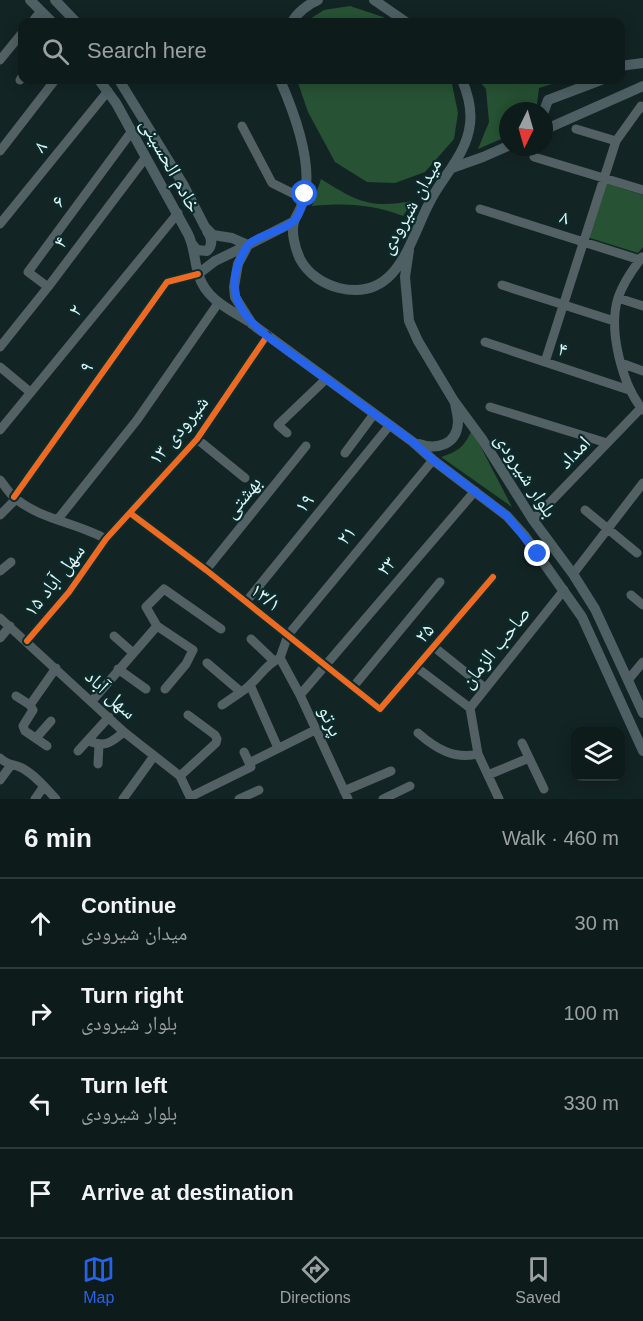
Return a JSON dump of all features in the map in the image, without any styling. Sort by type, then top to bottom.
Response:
[{"type":"main road","points":[[30,0],[48,18]]},
{"type":"main road","points":[[55,0],[72,18]]},
{"type":"main road","points":[[293,18],[298,0]]},
{"type":"main road","points":[[294,18],[312,2],[318,0]]},
{"type":"main road","points":[[375,0],[400,18]]},
{"type":"main road","points":[[625,66],[641,64]]},
{"type":"main road","points":[[625,70],[641,64]]},
{"type":"main road","name":"خادم الحسینی","points":[[102,84],[132,130],[178,213],[193,245],[198,274]]},
{"type":"main road","name":"خادم الحسینی","points":[[122,84],[183,184],[205,227],[213,235],[232,238],[248,245]]},
{"type":"main road","points":[[252,324],[212,298],[198,274],[215,261],[293,222],[300,211],[305,194],[305,163],[300,132],[282,84]]},
{"type":"main road","name":"میدان شیرودی","points":[[293,222],[294,241],[300,260],[312,275],[329,285],[348,290],[367,288],[385,280],[399,267],[433,196],[462,150],[470,124],[469,98],[464,84]]},
{"type":"main road","points":[[547,102],[590,84]]},
{"type":"main road","points":[[553,126],[643,86]]},
{"type":"main road","points":[[553,122],[558,123]]},
{"type":"main road","points":[[452,168],[499,150]]},
{"type":"main road","points":[[193,245],[202,252],[210,248],[211,237],[205,227]]},
{"type":"main road","name":"بلوار شیرودی","points":[[248,245],[238,264],[234,287],[235,297],[252,324],[413,442],[507,516],[524,535],[582,617],[639,730],[643,751]]},
{"type":"main road","name":"بلوار شیرودی","points":[[409,250],[405,277],[409,321],[418,341],[454,401],[482,438],[533,520],[573,574],[595,609],[643,713]]},
{"type":"main road","points":[[413,442],[431,448],[444,446],[454,438],[458,423],[454,401]]},
{"type":"street","points":[[35,18],[41,11]]},
{"type":"street","points":[[0,60],[18,38]]},
{"type":"street","points":[[0,151],[52,84]]},
{"type":"street","name":"۸","points":[[0,225],[108,91]]},
{"type":"street","points":[[545,362],[616,141],[642,107]]},
{"type":"street","points":[[242,126],[272,183],[303,199]]},
{"type":"street","points":[[576,129],[616,141]]},
{"type":"street","name":"۶","points":[[48,287],[28,272],[132,130]]},
{"type":"street","name":"۴","points":[[0,346],[48,287],[146,157]]},
{"type":"street","points":[[534,157],[643,190]]},
{"type":"street","name":"۸","points":[[480,209],[641,258]]},
{"type":"street","name":"۲","points":[[0,430],[178,213]]},
{"type":"street","points":[[641,258],[622,287],[614,321],[621,363],[629,390],[642,409]]},
{"type":"street","name":"۹","points":[[0,515],[15,498],[167,282],[198,274]]},
{"type":"street","points":[[502,285],[614,321]]},
{"type":"street","points":[[618,298],[643,306]]},
{"type":"street","points":[[58,519],[137,420],[219,302]]},
{"type":"street","name":"شیرودی ۱۳","points":[[106,538],[197,439],[267,336]]},
{"type":"street","name":"۴","points":[[485,342],[629,390]]},
{"type":"street","points":[[621,363],[643,371]]},
{"type":"street","points":[[0,367],[30,392]]},
{"type":"street","points":[[287,433],[278,425],[326,379]]},
{"type":"street","points":[[490,407],[607,443]]},
{"type":"street","name":"امداد","points":[[533,520],[642,409]]},
{"type":"street","points":[[345,453],[374,414]]},
{"type":"street","name":"۱۹","points":[[246,603],[389,426]]},
{"type":"street","points":[[197,439],[245,478]]},
{"type":"street","name":"بهشتی","points":[[206,570],[306,446]]},
{"type":"street","name":"۲۱","points":[[288,635],[433,460]]},
{"type":"street","points":[[0,480],[15,498],[32,510],[93,531],[106,538]]},
{"type":"street","points":[[573,574],[643,483]]},
{"type":"street","name":"۲۳","points":[[300,695],[475,491]]},
{"type":"street","points":[[585,510],[637,553]]},
{"type":"street","name":"۱۳/۱","points":[[130,513],[206,570],[380,709]]},
{"type":"street","name":"سهل آباد ۱۵","points":[[27,641],[69,592],[106,538]]},
{"type":"street","points":[[0,571],[10,562]]},
{"type":"street","name":"۲۵","points":[[380,709],[493,578]]},
{"type":"street","points":[[353,687],[440,582]]},
{"type":"street","points":[[165,689],[186,664],[193,650],[157,626],[146,607],[164,589],[220,629]]},
{"type":"street","name":"صاحب الزمان","points":[[499,799],[478,754],[470,708],[564,590]]},
{"type":"street","points":[[631,595],[643,604]]},
{"type":"street","name":"سهل آباد","points":[[0,618],[92,700],[124,732],[180,776],[190,798]]},
{"type":"street","points":[[0,638],[10,626]]},
{"type":"street","points":[[92,700],[157,626]]},
{"type":"street","points":[[222,705],[250,687],[277,659],[288,635]]},
{"type":"street","points":[[114,636],[132,652]]},
{"type":"street","name":"پرتو","points":[[251,639],[277,659],[300,695],[346,795]]},
{"type":"street","points":[[434,647],[485,688]]},
{"type":"street","points":[[628,680],[643,662]]},
{"type":"street","points":[[207,663],[241,692]]},
{"type":"street","points":[[416,667],[470,708]]},
{"type":"street","points":[[30,705],[56,668]]},
{"type":"street","points":[[118,669],[146,688]]},
{"type":"street","points":[[250,687],[278,748]]},
{"type":"street","points":[[16,696],[30,705],[33,710],[23,728],[47,746]]},
{"type":"street","points":[[180,776],[216,743],[217,739],[215,735],[188,715]]},
{"type":"street","points":[[78,751],[109,717]]},
{"type":"street","points":[[36,738],[51,721]]},
{"type":"street","points":[[249,763],[315,730]]},
{"type":"street","points":[[89,741],[99,745],[108,744],[124,732]]},
{"type":"street","points":[[418,733],[432,745],[449,753],[468,757],[478,754]]},
{"type":"street","points":[[522,742],[544,789]]},
{"type":"street","points":[[99,745],[99,764]]},
{"type":"street","points":[[190,798],[251,767],[244,752]]},
{"type":"street","points":[[125,798],[154,756]]},
{"type":"street","points":[[0,758],[11,765],[21,767],[56,799]]},
{"type":"street","points":[[488,775],[529,759]]},
{"type":"street","points":[[0,780],[11,765]]},
{"type":"street","points":[[346,795],[391,771]]},
{"type":"street","points":[[35,799],[44,786]]},
{"type":"street","points":[[383,799],[410,786]]},
{"type":"street","points":[[239,799],[259,790]]},
{"type":"green space","points":[[350,6],[384,18],[311,18],[324,10]]},
{"type":"green space","points":[[298,84],[452,84],[458,113],[454,139],[425,172],[395,183],[367,182],[335,162],[308,112]]},
{"type":"green space","points":[[482,84],[552,84],[539,88],[537,102],[499,102],[499,140],[478,149],[489,122],[486,89]]},
{"type":"green space","points":[[321,179],[344,193],[364,201],[385,204],[413,201],[403,216],[358,205],[312,206]]},
{"type":"green space","points":[[605,183],[643,195],[643,247],[638,253],[587,237]]},
{"type":"green space","points":[[472,430],[512,507],[441,457],[460,448]]},
{"type":"cycle path","points":[[14,497],[167,282],[198,274]]},
{"type":"cycle path","points":[[27,641],[69,592],[106,539],[197,439],[267,336]]},
{"type":"cycle path","points":[[130,513],[206,570],[380,709],[493,577]]},
{"type":"route","points":[[305,194],[300,211],[293,222],[248,245],[235,275],[235,297],[240,307],[252,324],[267,336],[413,442],[507,516],[538,554]]}]
